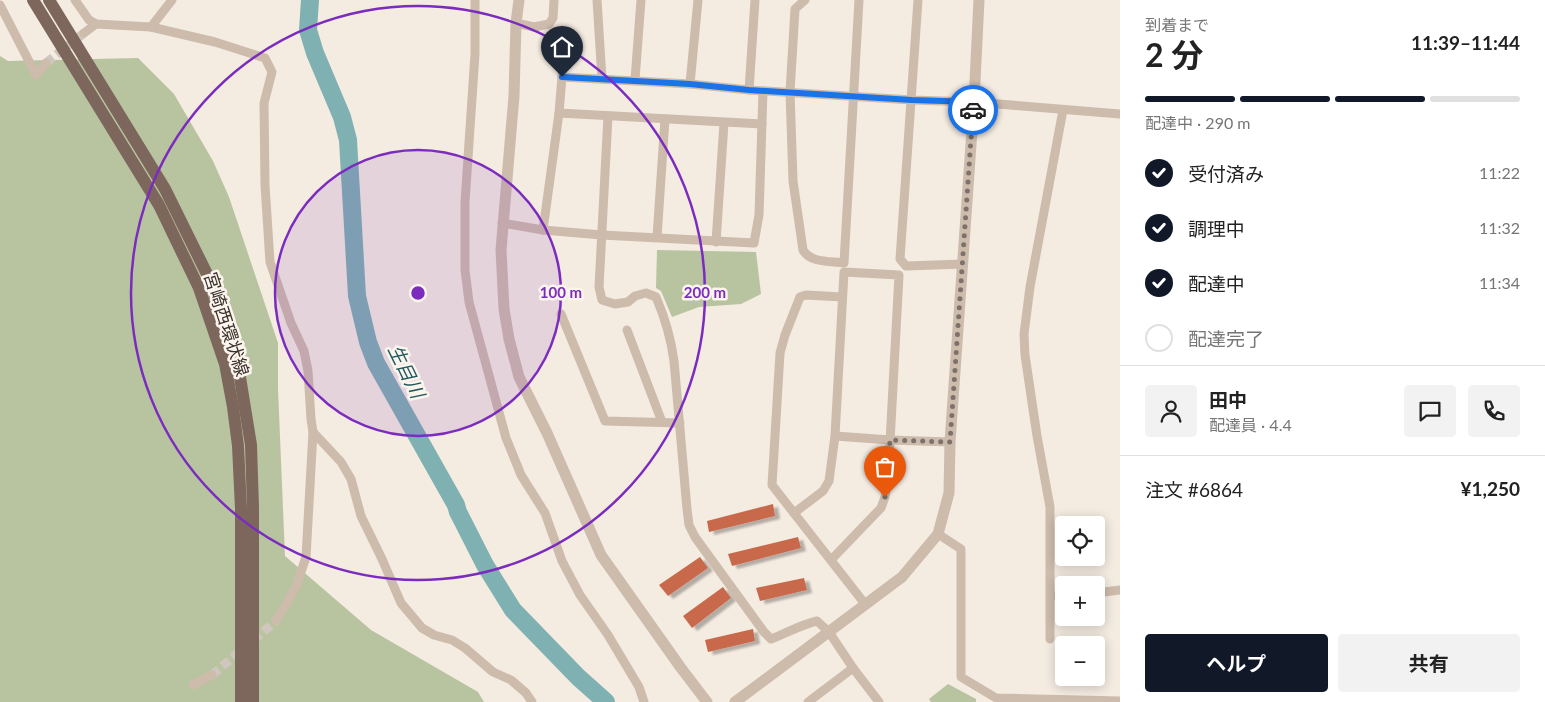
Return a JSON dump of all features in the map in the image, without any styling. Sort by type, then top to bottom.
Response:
[{"type":"main road","name":"宮崎西環状線","points":[[33,0],[160,205],[200,288],[225,364],[238,446],[241,509],[241,702]]},
{"type":"main road","name":"宮崎西環状線","points":[[49,0],[165,189],[207,274],[230,338],[239,371],[251,444],[254,507],[253,702]]},
{"type":"street","points":[[74,0],[89,20],[96,24],[151,27],[215,42],[265,58],[272,72],[264,104],[265,185],[270,262],[291,323],[304,351],[308,371],[313,432],[306,557],[296,588],[276,621]]},
{"type":"street","points":[[151,27],[172,0]]},
{"type":"street","points":[[476,0],[476,54],[465,202],[465,270],[471,310],[506,438],[516,465],[545,513],[562,561],[580,595],[608,634],[639,686],[644,702]]},
{"type":"street","points":[[519,0],[516,23],[514,96],[501,250],[504,309],[509,339],[519,377],[548,433],[601,555],[680,668],[707,702]]},
{"type":"street","points":[[516,23],[534,26],[549,24],[553,18],[554,0]]},
{"type":"street","points":[[598,0],[602,80]]},
{"type":"street","points":[[635,80],[640,0]]},
{"type":"street","points":[[690,84],[698,0]]},
{"type":"street","points":[[749,90],[755,0]]},
{"type":"street","points":[[805,0],[795,9],[790,92],[793,181],[803,250],[810,259],[844,263],[859,0]]},
{"type":"street","points":[[918,0],[900,259],[906,266],[963,264]]},
{"type":"street","points":[[735,702],[902,577],[938,534],[949,492],[950,442],[974,102],[979,0]]},
{"type":"street","points":[[0,5],[36,74],[46,63]]},
{"type":"street","points":[[84,33],[96,24]]},
{"type":"street","points":[[543,230],[559,113],[563,40]]},
{"type":"street","points":[[562,77],[635,80],[763,91],[974,102],[1120,114]]},
{"type":"street","points":[[502,223],[543,230],[602,235],[754,243],[759,215],[763,91]]},
{"type":"street","points":[[1050,639],[1050,507],[1037,436],[1024,343],[1030,287],[1063,110]]},
{"type":"street","points":[[559,113],[762,124]]},
{"type":"street","points":[[608,116],[599,287],[602,300],[615,304],[628,302],[635,296],[646,294],[656,297],[664,314],[671,338],[674,361],[687,509],[690,525],[695,537],[771,639],[802,624],[817,621],[829,632],[853,668],[880,702]]},
{"type":"street","points":[[657,237],[665,119]]},
{"type":"street","points":[[716,242],[724,123]]},
{"type":"street","points":[[794,513],[823,491],[829,481],[835,436],[844,272],[899,275],[888,479],[883,503],[831,560]]},
{"type":"street","points":[[842,297],[806,295],[800,297],[785,334],[780,353],[772,485],[864,604]]},
{"type":"street","points":[[561,314],[605,421],[680,423]]},
{"type":"street","points":[[626,330],[662,422]]},
{"type":"street","points":[[313,432],[341,462],[351,479],[361,516],[401,603],[422,628],[434,636],[452,640],[465,648],[493,672],[511,680],[526,693],[532,702]]},
{"type":"street","points":[[835,436],[950,442]]},
{"type":"street","points":[[938,534],[961,549],[961,677],[996,700],[1120,701]]},
{"type":"street","points":[[1105,592],[1120,590]]},
{"type":"street","points":[[808,702],[853,668]]},
{"type":"street","points":[[194,685],[212,675]]},
{"type":"green space","points":[[0,56],[8,61],[138,58],[174,94],[213,161],[229,197],[278,343],[278,389],[285,556],[371,630],[478,692],[484,702],[0,702]]},
{"type":"green space","points":[[657,250],[756,252],[761,294],[741,304],[699,307],[672,317],[661,291],[656,288]]},
{"type":"green space","points":[[948,684],[976,699],[976,702],[931,702],[929,699]]},
{"type":"building","points":[[773,504],[775,516],[709,532],[707,521]]},
{"type":"building","points":[[798,537],[801,548],[732,566],[728,554]]},
{"type":"building","points":[[700,557],[708,568],[668,596],[659,585]]},
{"type":"building","points":[[804,578],[807,590],[760,601],[756,588]]},
{"type":"building","points":[[723,587],[731,598],[692,628],[683,616]]},
{"type":"building","points":[[753,629],[755,641],[708,652],[705,640]]},
{"type":"waterway","name":"生目川","points":[[310,0],[308,30],[315,53],[342,117],[348,140],[357,296],[368,342],[376,363],[456,505],[485,565],[513,610],[578,677],[606,702]]},
{"type":"tunnel","points":[[46,63],[84,33]]},
{"type":"tunnel","points":[[212,675],[276,621]]},
{"type":"way so far","points":[[885,497],[890,440],[950,442],[973,110]]},
{"type":"route","points":[[562,77],[635,80],[749,90],[912,100],[974,102],[973,110]]}]
